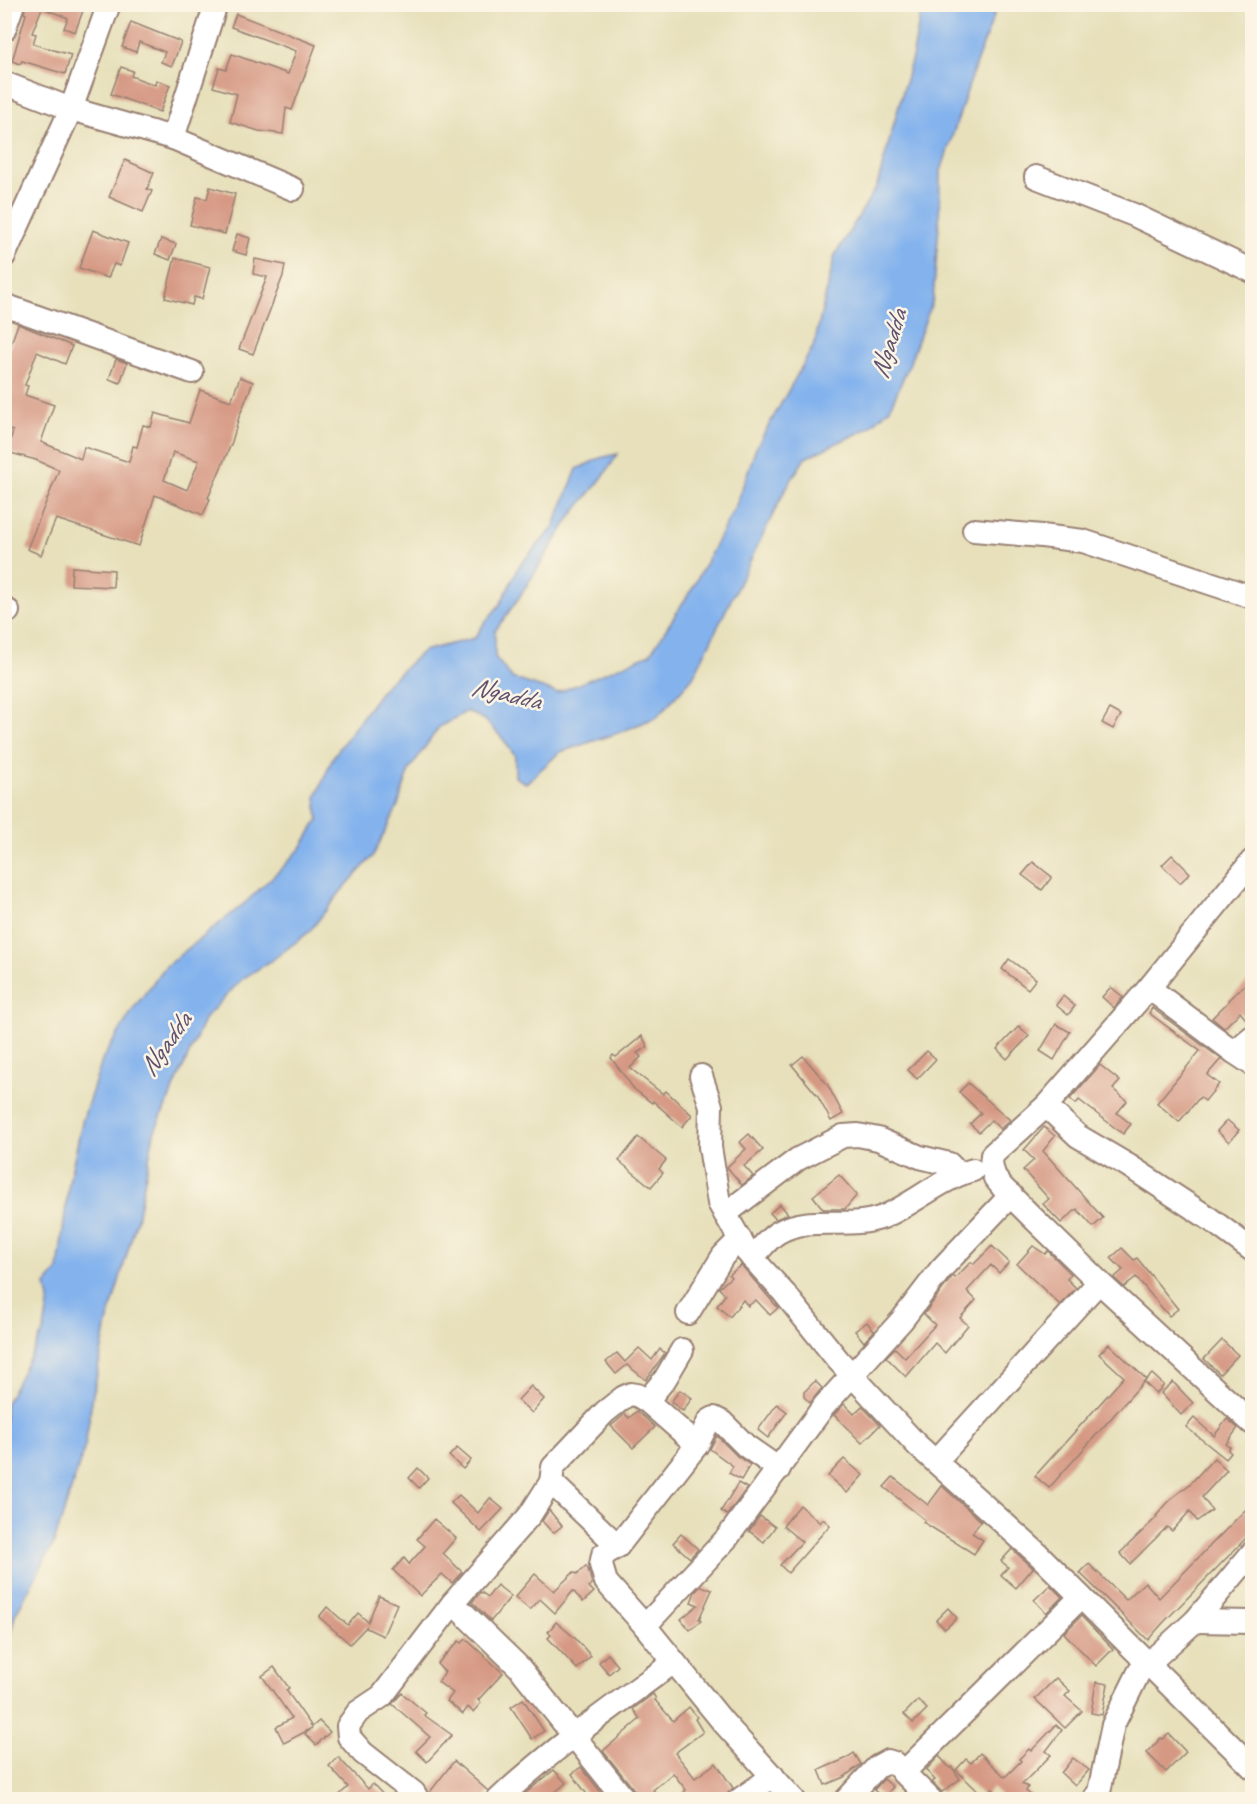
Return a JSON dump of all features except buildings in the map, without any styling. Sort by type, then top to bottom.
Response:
[{"type":"street","points":[[4,30],[13,4]]},
{"type":"street","points":[[173,138],[216,4]]},
{"type":"street","points":[[4,256],[71,109],[106,5]]},
{"type":"street","points":[[4,83],[71,109],[173,138],[293,189]]},
{"type":"street","points":[[1036,177],[1134,215],[1252,272]]},
{"type":"street","points":[[4,305],[192,372]]},
{"type":"street","points":[[974,530],[1083,541],[1252,597]]},
{"type":"street","points":[[1252,861],[1149,988],[1046,1106],[992,1155],[995,1178],[1002,1188],[1099,1282],[1252,1423]]},
{"type":"street","points":[[1149,988],[1243,1058],[1252,1037]]},
{"type":"street","points":[[701,1076],[711,1106],[710,1148],[719,1203],[752,1258],[851,1374],[917,1445],[1039,1555],[1252,1767]]},
{"type":"street","points":[[1046,1106],[1078,1136],[1210,1219],[1252,1250]]},
{"type":"street","points":[[725,1214],[798,1158],[843,1136],[858,1135],[878,1139],[920,1157],[949,1164],[959,1174]]},
{"type":"street","points":[[752,1258],[777,1233],[803,1223],[853,1224],[881,1218],[908,1205],[959,1174],[992,1165]]},
{"type":"street","points":[[645,1626],[727,1538],[824,1406],[851,1374],[902,1320],[941,1269],[1011,1195]]},
{"type":"street","points":[[688,1313],[723,1256],[740,1239]]},
{"type":"street","points":[[936,1461],[1099,1282]]},
{"type":"street","points":[[647,1401],[665,1379],[682,1350]]},
{"type":"street","points":[[412,1797],[363,1753],[349,1737],[348,1726],[358,1712],[382,1696],[453,1603],[530,1515],[551,1482],[553,1467],[605,1412],[631,1394],[647,1401],[697,1445]]},
{"type":"street","points":[[779,1469],[746,1446],[722,1422],[714,1418],[709,1421],[697,1445],[618,1546],[603,1556],[601,1565],[606,1582],[723,1722],[794,1800]]},
{"type":"street","points":[[551,1482],[618,1546]]},
{"type":"street","points":[[1093,1800],[1100,1792],[1113,1725],[1139,1672],[1196,1620],[1252,1553]]},
{"type":"street","points":[[903,1773],[1081,1597]]},
{"type":"street","points":[[453,1603],[519,1667],[625,1800]]},
{"type":"street","points":[[1196,1620],[1252,1622]]},
{"type":"street","points":[[498,1800],[527,1772],[573,1735],[674,1662]]},
{"type":"street","points":[[846,1800],[877,1767],[888,1761],[894,1763],[931,1800]]},
{"type":"street","points":[[739,1800],[773,1776]]},
{"type":"water","name":"Ngadda","points":[[922,5],[998,5],[976,63],[940,174],[939,226],[933,299],[909,365],[890,408],[869,428],[805,458],[785,490],[693,677],[657,717],[618,733],[560,752],[526,783],[515,777],[515,756],[485,720],[467,711],[439,727],[409,770],[398,805],[373,856],[342,890],[309,932],[271,961],[242,979],[205,1018],[154,1133],[137,1219],[107,1323],[85,1446],[54,1543],[15,1615],[5,1657],[5,1405],[44,1330],[49,1299],[46,1285],[58,1270],[69,1182],[82,1122],[103,1058],[134,1008],[165,967],[246,902],[301,848],[318,820],[316,797],[333,757],[384,687],[423,651],[475,638],[501,603],[519,566],[553,528],[577,469],[600,458],[618,454],[571,516],[495,631],[495,657],[512,678],[557,693],[650,654],[692,589],[737,503],[756,448],[814,345],[835,255],[877,186],[913,54]]}]
